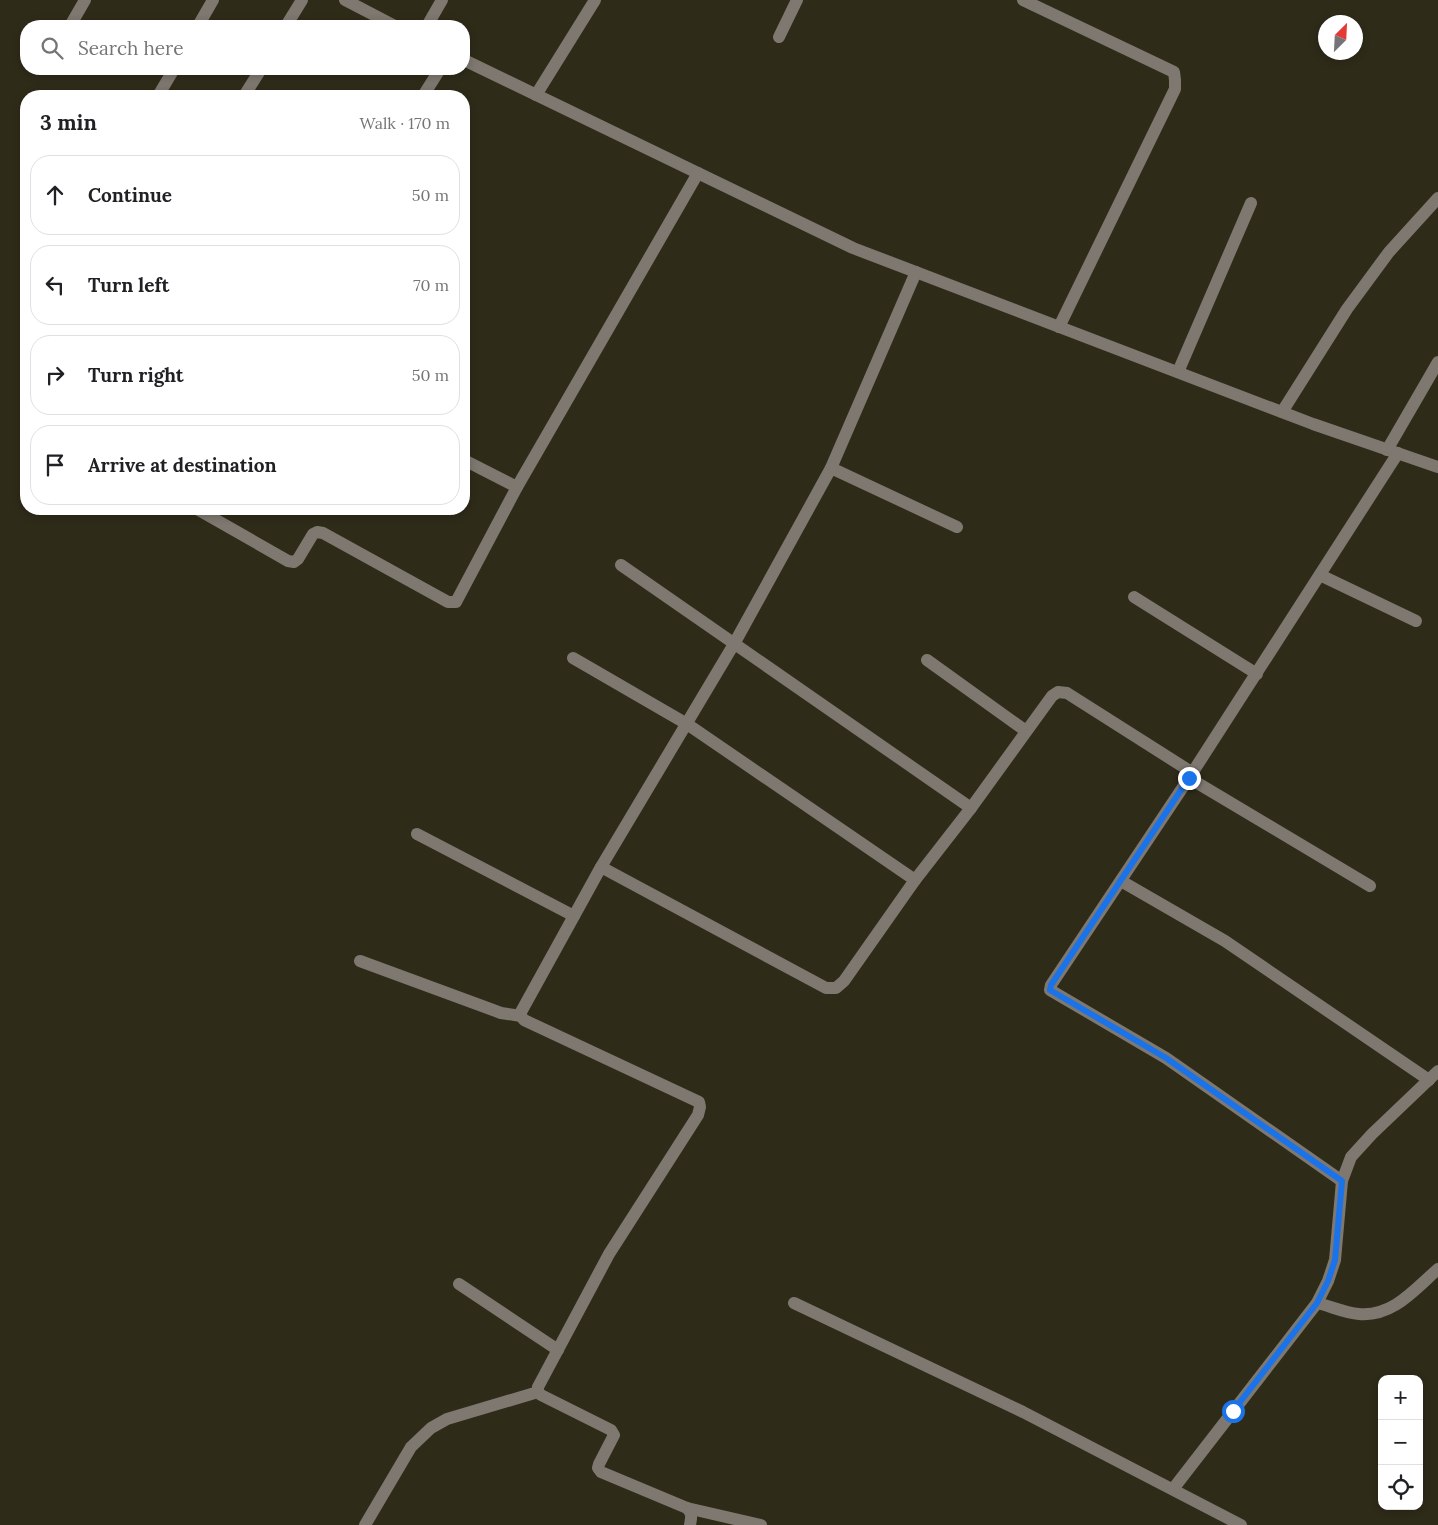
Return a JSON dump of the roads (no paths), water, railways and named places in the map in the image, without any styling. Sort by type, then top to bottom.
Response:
[{"type":"street","points":[[73,20],[85,0]]},
{"type":"street","points":[[201,20],[213,0]]},
{"type":"street","points":[[290,20],[302,0]]},
{"type":"street","points":[[346,0],[384,20]]},
{"type":"street","points":[[430,20],[442,0]]},
{"type":"street","points":[[536,94],[595,0]]},
{"type":"street","points":[[779,37],[797,0]]},
{"type":"street","points":[[1023,0],[1174,72],[1176,80],[1175,89],[1059,327]]},
{"type":"street","points":[[470,63],[853,248],[1282,412],[1438,467]]},
{"type":"street","points":[[162,90],[170,75]]},
{"type":"street","points":[[248,90],[256,75]]},
{"type":"street","points":[[427,90],[436,75]]},
{"type":"street","points":[[208,515],[288,561],[294,562],[298,559],[313,534],[317,532],[323,533],[448,602],[456,602],[517,487],[698,173]]},
{"type":"street","points":[[1282,412],[1347,309],[1389,252],[1438,198]]},
{"type":"street","points":[[1178,372],[1251,203]]},
{"type":"street","points":[[538,1392],[538,1387],[609,1254],[698,1114],[700,1102],[524,1020],[521,1012],[601,867],[734,644],[831,468],[916,272]]},
{"type":"street","points":[[1342,1181],[1166,1058],[1050,990],[1051,985],[1191,775],[1320,575],[1392,452],[1438,362]]},
{"type":"street","points":[[470,463],[517,487]]},
{"type":"street","points":[[831,468],[957,527]]},
{"type":"street","points":[[621,566],[971,808]]},
{"type":"street","points":[[1320,575],[1416,621]]},
{"type":"street","points":[[1134,597],[1257,674]]},
{"type":"street","points":[[573,658],[687,724],[915,880]]},
{"type":"street","points":[[927,660],[1026,731]]},
{"type":"street","points":[[601,867],[826,988],[836,988],[844,981],[915,880],[971,808],[1052,696],[1058,692],[1067,693],[1191,775],[1370,886]]},
{"type":"street","points":[[417,834],[574,916]]},
{"type":"street","points":[[1121,881],[1225,941],[1433,1076],[1372,1134],[1351,1157],[1342,1181],[1335,1260],[1328,1281],[1317,1303],[1173,1489]]},
{"type":"street","points":[[360,962],[501,1013],[522,1016]]},
{"type":"street","points":[[1317,1303],[1359,1314],[1383,1311],[1400,1303],[1438,1269]]},
{"type":"street","points":[[459,1284],[558,1350]]},
{"type":"street","points":[[794,1303],[1023,1412],[1241,1525]]},
{"type":"street","points":[[538,1392],[613,1432],[614,1435],[599,1464],[598,1468],[601,1472],[687,1508],[761,1525]]},
{"type":"street","points":[[364,1525],[411,1447],[431,1428],[447,1419],[538,1392]]},
{"type":"street","points":[[687,1508],[692,1517],[690,1525]]}]
